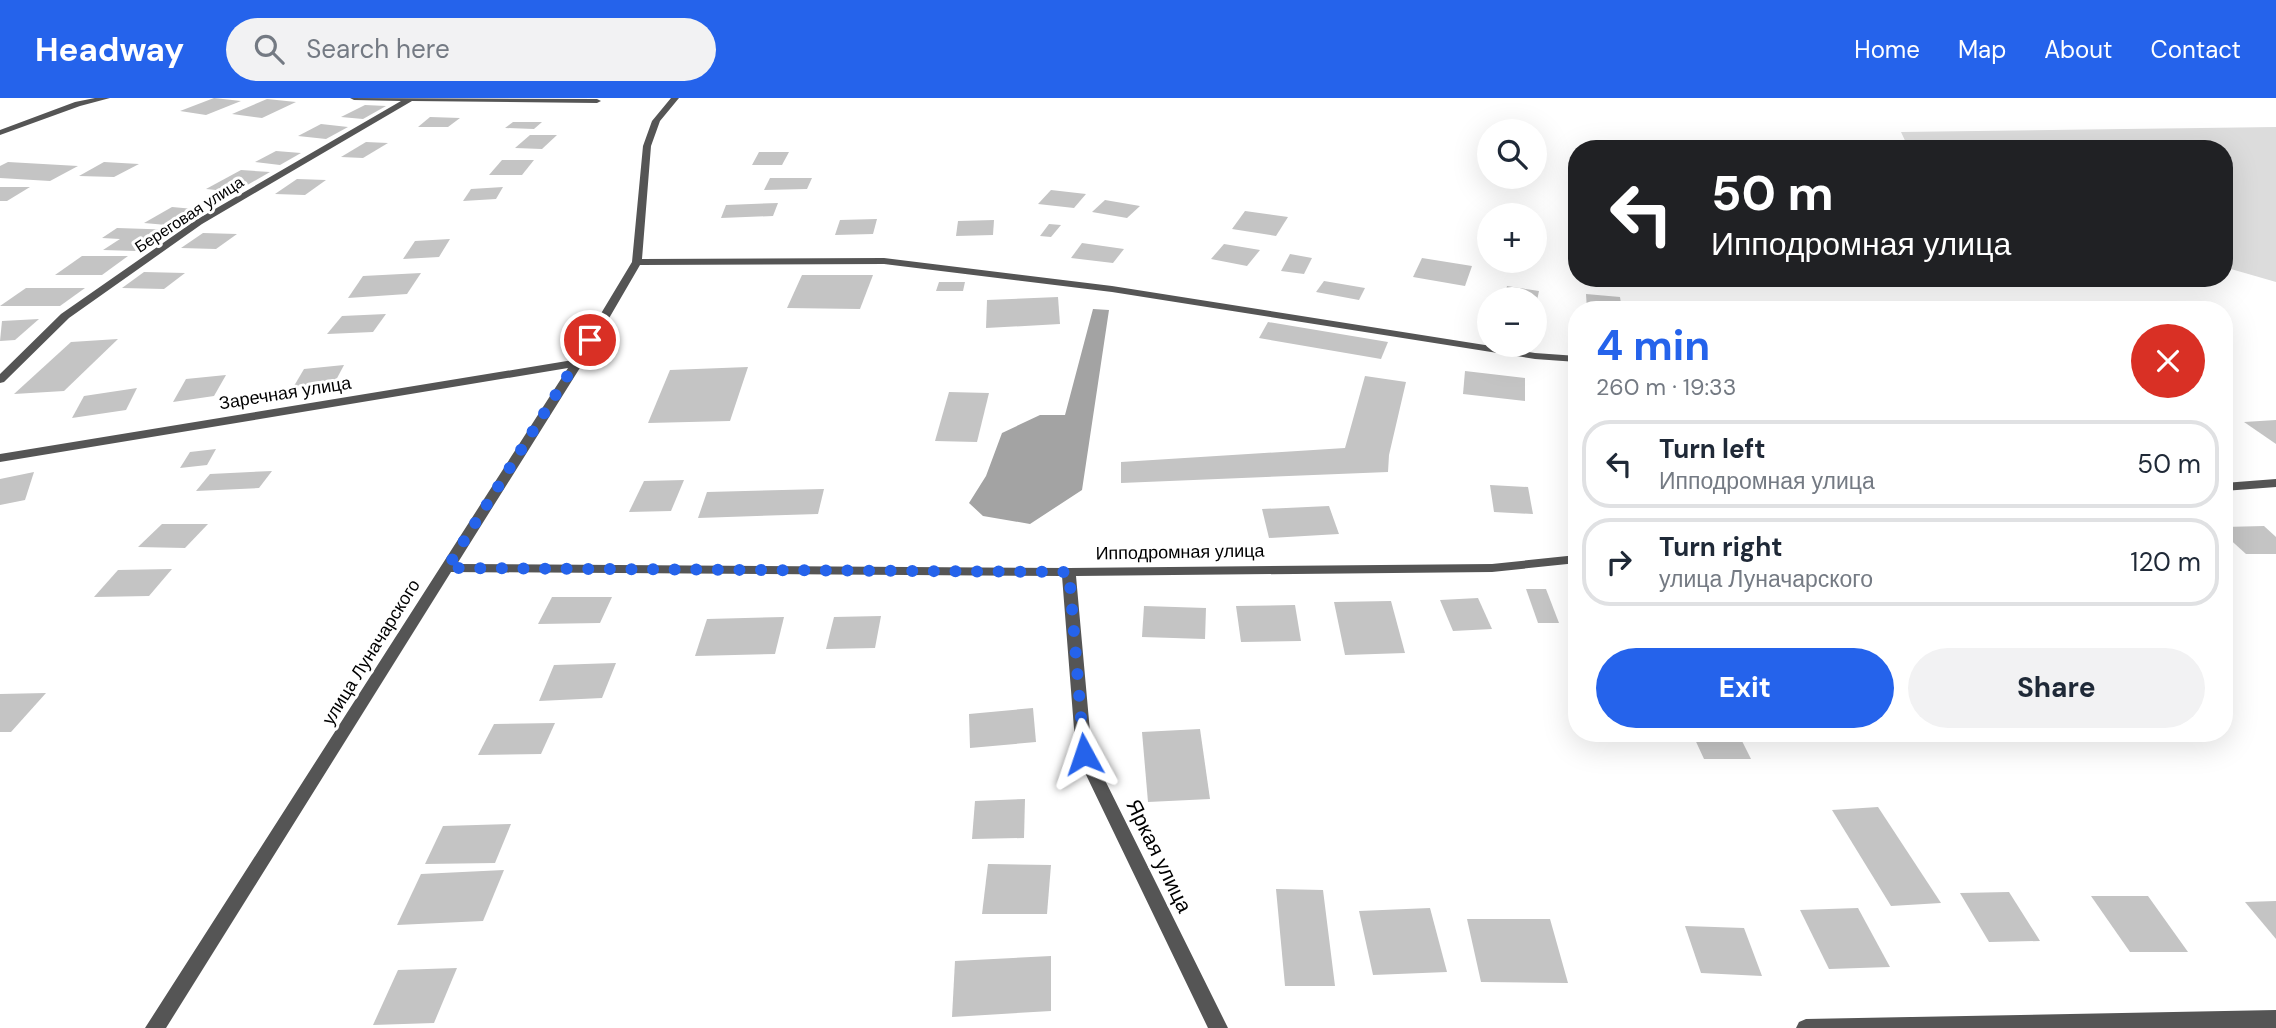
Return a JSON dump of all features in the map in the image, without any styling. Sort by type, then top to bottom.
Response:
[{"type":"street","points":[[0,133],[78,104],[106,98]]},
{"type":"street","points":[[354,98],[597,101]]},
{"type":"street","name":"улица Луначарского","points":[[155,1028],[577,363],[637,262],[647,146],[656,121],[675,98]]},
{"type":"street","name":"Береговая улица","points":[[0,380],[65,316],[199,222],[410,99]]},
{"type":"street","points":[[637,262],[884,261],[1112,289],[1535,356],[1568,358]]},
{"type":"street","name":"Заречная улица","points":[[0,458],[577,363]]},
{"type":"street","points":[[2233,486],[2276,483]]},
{"type":"street","name":"Ипподромная улица","points":[[447,568],[1069,572],[1492,568],[1568,560]]},
{"type":"street","name":"Яркая улица","points":[[1069,572],[1084,754],[1218,1028]]},
{"type":"street","points":[[1806,1028],[2276,1020]]},
{"type":"shaded area","points":[[2276,127],[2276,282],[2233,270],[2233,140],[1905,140],[1901,132]]},
{"type":"shaded area","points":[[1093,309],[1109,310],[1082,490],[1030,524],[983,516],[969,503],[986,476],[1002,433],[1040,415],[1065,415]]},
{"type":"building","points":[[214,98],[241,101],[206,115],[180,111]]},
{"type":"building","points":[[267,99],[296,102],[262,118],[232,114]]},
{"type":"building","points":[[365,105],[386,106],[363,119],[341,117]]},
{"type":"building","points":[[430,117],[460,118],[448,127],[418,127]]},
{"type":"building","points":[[513,122],[542,122],[534,129],[505,128]]},
{"type":"building","points":[[321,124],[348,127],[326,139],[298,136]]},
{"type":"building","points":[[530,135],[557,135],[542,149],[515,148]]},
{"type":"building","points":[[366,142],[388,143],[363,158],[341,157]]},
{"type":"building","points":[[276,151],[301,153],[280,165],[255,162]]},
{"type":"building","points":[[759,152],[789,152],[782,165],[752,165]]},
{"type":"building","points":[[502,160],[534,160],[522,175],[489,175]]},
{"type":"building","points":[[8,162],[78,166],[50,181],[0,178],[0,166]]},
{"type":"building","points":[[104,162],[139,164],[114,177],[79,176]]},
{"type":"building","points":[[241,170],[270,172],[235,192],[206,189]]},
{"type":"building","points":[[770,178],[812,178],[807,189],[764,190]]},
{"type":"building","points":[[297,179],[326,180],[305,195],[275,194]]},
{"type":"building","points":[[0,187],[30,187],[7,201],[0,201]]},
{"type":"building","points":[[503,187],[496,199],[463,201],[471,189]]},
{"type":"building","points":[[1051,190],[1086,194],[1074,208],[1038,204]]},
{"type":"building","points":[[1105,200],[1140,206],[1127,218],[1092,212]]},
{"type":"building","points":[[778,203],[773,216],[721,218],[726,205]]},
{"type":"building","points":[[172,207],[205,210],[178,226],[144,223]]},
{"type":"building","points":[[1245,211],[1288,217],[1276,236],[1232,229]]},
{"type":"building","points":[[877,219],[873,234],[835,235],[840,220]]},
{"type":"building","points":[[994,220],[993,235],[956,236],[958,221]]},
{"type":"building","points":[[1049,224],[1061,225],[1051,237],[1040,236]]},
{"type":"building","points":[[117,228],[178,230],[163,240],[153,239],[135,251],[103,250],[120,239],[102,238]]},
{"type":"building","points":[[203,233],[237,234],[216,249],[181,248]]},
{"type":"building","points":[[450,239],[439,257],[403,259],[415,241]]},
{"type":"building","points":[[1082,243],[1124,249],[1113,263],[1071,258]]},
{"type":"building","points":[[1224,244],[1260,250],[1247,266],[1211,259]]},
{"type":"building","points":[[1290,254],[1312,258],[1304,274],[1281,271]]},
{"type":"building","points":[[82,256],[128,256],[102,275],[55,275]]},
{"type":"building","points":[[1422,258],[1472,266],[1465,286],[1413,277]]},
{"type":"building","points":[[144,272],[185,273],[164,289],[122,288]]},
{"type":"building","points":[[421,273],[407,294],[348,298],[363,276]]},
{"type":"building","points":[[802,275],[873,275],[860,309],[787,308]]},
{"type":"building","points":[[1324,281],[1365,288],[1359,300],[1316,292]]},
{"type":"building","points":[[939,282],[965,282],[963,291],[936,291]]},
{"type":"building","points":[[26,288],[85,288],[60,306],[0,306]]},
{"type":"building","points":[[1586,294],[1620,297],[1621,301],[1586,301]]},
{"type":"building","points":[[1058,297],[1060,324],[986,328],[987,300]]},
{"type":"building","points":[[386,314],[373,332],[327,334],[342,316]]},
{"type":"building","points":[[39,319],[15,340],[0,341],[2,321]]},
{"type":"building","points":[[1268,322],[1388,342],[1381,359],[1259,338]]},
{"type":"building","points":[[118,339],[64,391],[14,394],[71,342]]},
{"type":"building","points":[[344,365],[335,382],[294,386],[304,369]]},
{"type":"building","points":[[748,367],[730,421],[648,423],[670,370]]},
{"type":"building","points":[[1465,371],[1525,378],[1525,401],[1463,394]]},
{"type":"building","points":[[226,375],[214,396],[173,402],[186,379]]},
{"type":"building","points":[[1365,376],[1406,382],[1389,455],[1388,472],[1121,483],[1121,462],[1345,448]]},
{"type":"building","points":[[137,388],[126,410],[72,418],[84,396]]},
{"type":"building","points":[[949,392],[989,393],[977,442],[935,441]]},
{"type":"building","points":[[2276,420],[2276,444],[2244,422]]},
{"type":"building","points":[[216,449],[207,465],[180,468],[190,452]]},
{"type":"building","points":[[272,471],[259,488],[196,491],[210,474]]},
{"type":"building","points":[[34,472],[25,500],[0,505],[0,479]]},
{"type":"building","points":[[684,480],[671,511],[629,512],[644,481]]},
{"type":"building","points":[[1490,485],[1528,487],[1533,514],[1494,512]]},
{"type":"building","points":[[824,489],[818,514],[698,518],[707,492]]},
{"type":"building","points":[[1329,506],[1339,534],[1269,538],[1262,509]]},
{"type":"building","points":[[162,524],[208,524],[185,548],[138,547]]},
{"type":"building","points":[[2264,526],[2276,537],[2276,554],[2246,554],[2233,542],[2233,527]]},
{"type":"building","points":[[172,569],[149,596],[94,597],[118,570]]},
{"type":"building","points":[[1526,589],[1546,589],[1559,623],[1538,623]]},
{"type":"building","points":[[552,597],[612,597],[600,623],[538,624]]},
{"type":"building","points":[[1478,598],[1492,629],[1453,631],[1440,600]]},
{"type":"building","points":[[1391,601],[1405,653],[1345,655],[1334,602]]},
{"type":"building","points":[[1295,605],[1301,641],[1241,642],[1236,606]]},
{"type":"building","points":[[1144,606],[1206,608],[1205,639],[1142,637]]},
{"type":"building","points":[[881,616],[875,648],[826,649],[834,617]]},
{"type":"building","points":[[784,617],[775,654],[695,656],[707,619]]},
{"type":"building","points":[[616,663],[602,698],[539,701],[554,665]]},
{"type":"building","points":[[46,693],[11,732],[0,732],[0,694]]},
{"type":"building","points":[[1033,708],[1036,742],[970,748],[969,714]]},
{"type":"building","points":[[555,723],[541,754],[478,755],[494,724]]},
{"type":"building","points":[[1200,729],[1210,799],[1148,802],[1142,732]]},
{"type":"building","points":[[1696,742],[1742,742],[1751,759],[1704,759]]},
{"type":"building","points":[[1025,799],[1024,838],[972,839],[975,801]]},
{"type":"building","points":[[1878,807],[1941,903],[1891,906],[1832,810]]},
{"type":"building","points":[[511,824],[495,863],[425,864],[443,826]]},
{"type":"building","points":[[988,864],[1051,865],[1047,914],[982,914]]},
{"type":"building","points":[[504,870],[483,921],[397,925],[421,874]]},
{"type":"building","points":[[1276,889],[1323,890],[1335,986],[1285,986]]},
{"type":"building","points":[[2009,892],[2040,941],[1989,942],[1960,893]]},
{"type":"building","points":[[2091,896],[2148,896],[2188,952],[2130,952]]},
{"type":"building","points":[[2276,901],[2276,939],[2245,902]]},
{"type":"building","points":[[1430,908],[1447,972],[1373,975],[1359,911]]},
{"type":"building","points":[[1858,908],[1890,967],[1829,969],[1800,910]]},
{"type":"building","points":[[1467,919],[1550,919],[1568,983],[1481,982]]},
{"type":"building","points":[[1685,926],[1744,928],[1762,976],[1701,973]]},
{"type":"building","points":[[1051,956],[1051,1011],[952,1017],[955,961]]},
{"type":"building","points":[[457,968],[434,1023],[373,1025],[398,970]]},
{"type":"route","points":[[590,340],[447,568],[1069,572],[1084,754]]}]
